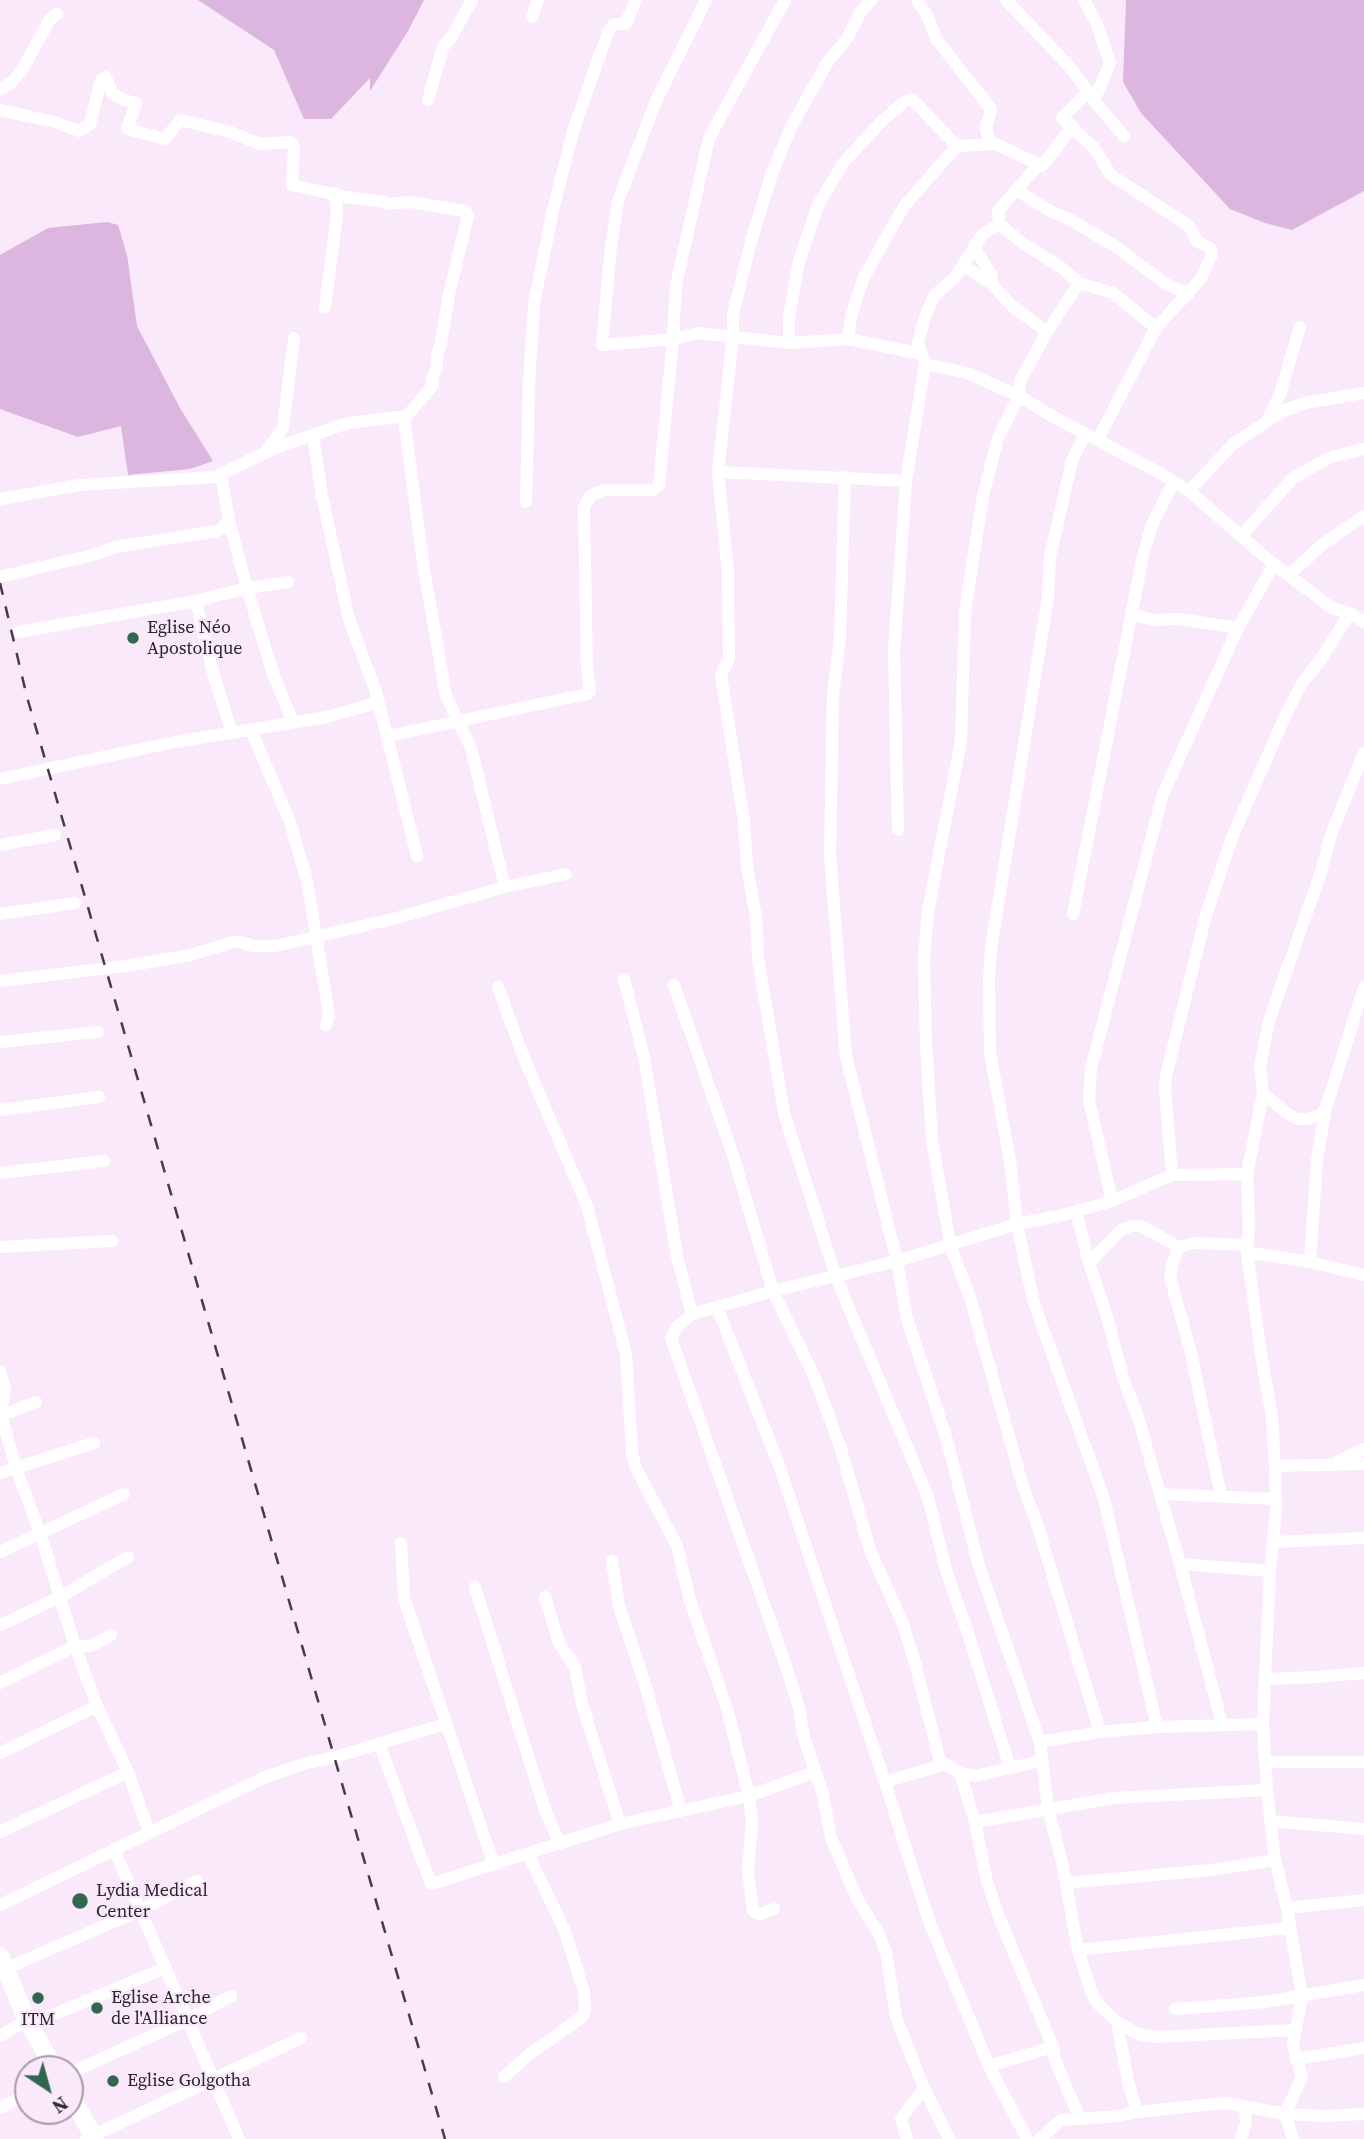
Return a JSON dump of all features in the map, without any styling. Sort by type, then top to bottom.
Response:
[{"type":"street","points":[[428,100],[443,47],[452,38],[472,0]]},
{"type":"street","points":[[532,17],[538,0]]},
{"type":"street","points":[[526,502],[534,304],[553,210],[574,128],[608,32],[613,25],[626,23],[636,0]]},
{"type":"street","points":[[706,0],[656,102],[618,201],[601,344],[604,346],[673,339],[698,333],[789,343],[848,339],[967,373],[1019,396],[1189,491],[1274,564],[1332,608],[1350,612],[1363,620]]},
{"type":"street","points":[[388,736],[587,694],[590,691],[587,669],[583,508],[590,496],[604,490],[653,490],[659,485],[676,285],[709,138],[785,0]]},
{"type":"street","points":[[871,0],[860,13],[848,37],[827,63],[791,127],[771,176],[733,314],[718,472],[728,573],[729,658],[721,676],[744,821],[747,867],[756,917],[758,958],[784,1113],[836,1277],[928,1497],[946,1570],[1010,1768]]},
{"type":"street","points":[[917,0],[928,17],[937,40],[991,109],[986,129],[990,143]]},
{"type":"street","points":[[1006,0],[1070,67],[1124,136]]},
{"type":"street","points":[[1084,0],[1096,22],[1110,63],[1091,96],[1062,118],[1094,148],[1111,175],[1189,226],[1197,241],[1211,249],[1212,255],[1189,294],[1156,328],[1098,439]]},
{"type":"street","points":[[0,90],[12,82],[22,70],[50,19],[57,14]]},
{"type":"street","points":[[0,110],[55,122],[79,131],[90,124],[101,80],[106,77],[112,93],[136,103],[127,129],[164,139],[180,120],[230,132],[260,144],[290,142],[294,146],[292,185],[387,204],[411,202],[465,211],[468,215],[449,294],[433,385],[404,418],[348,423],[265,452],[221,475],[79,485],[0,499]]},
{"type":"street","points":[[789,343],[789,317],[799,261],[818,205],[844,162],[881,121],[904,102],[912,99],[957,146]]},
{"type":"street","points":[[848,339],[851,317],[863,279],[888,234],[905,205],[957,146],[990,143],[1042,166],[1073,127]]},
{"type":"street","points":[[999,224],[998,211],[1038,165]]},
{"type":"street","points":[[1018,191],[1115,246],[1166,284],[1189,294]]},
{"type":"street","points":[[326,307],[337,215],[336,193]]},
{"type":"street","points":[[999,224],[1062,268],[1079,284],[1113,293],[1156,328]]},
{"type":"street","points":[[898,830],[894,651],[906,481],[923,359],[918,343],[934,296],[964,266],[982,235],[999,224]]},
{"type":"street","points":[[974,247],[990,274],[992,284]]},
{"type":"street","points":[[964,266],[992,284],[1012,306],[1047,332]]},
{"type":"street","points":[[1079,284],[1047,332],[1020,381],[1019,396],[998,438],[983,496],[965,611],[961,741],[939,846],[924,959],[932,1140],[950,1244],[970,1297],[1022,1483],[1038,1527],[1100,1732]]},
{"type":"street","points":[[1256,428],[1270,417],[1280,394],[1300,327]]},
{"type":"street","points":[[265,452],[283,428],[294,338]]},
{"type":"street","points":[[1189,491],[1233,444],[1283,411],[1305,403],[1364,393]]},
{"type":"street","points":[[404,418],[419,537],[446,696],[471,748],[505,887]]},
{"type":"street","points":[[1085,434],[1072,461],[1050,557],[1046,609],[991,948],[990,1054],[1010,1161],[1017,1224],[1033,1300],[1104,1499],[1157,1727]]},
{"type":"street","points":[[313,436],[320,486],[349,619],[376,692],[417,856]]},
{"type":"street","points":[[1242,535],[1293,478],[1331,457],[1364,449]]},
{"type":"street","points":[[718,472],[906,481]]},
{"type":"street","points":[[221,475],[229,520],[272,674],[293,722]]},
{"type":"street","points":[[845,478],[840,636],[832,695],[830,855],[846,1056],[897,1261],[907,1319],[947,1440],[979,1566],[1040,1742],[1048,1809],[1066,1882],[1078,1950],[1092,1994],[1099,2005],[1117,2022],[1138,2034],[1149,2037],[1294,2030]]},
{"type":"street","points":[[1073,914],[1147,538],[1173,483]]},
{"type":"street","points":[[1289,575],[1324,544],[1364,516]]},
{"type":"street","points":[[0,577],[116,547],[217,531],[229,520]]},
{"type":"street","points":[[1112,1201],[1091,1108],[1091,1068],[1163,794],[1238,628],[1274,564]]},
{"type":"street","points":[[18,632],[197,601],[247,588],[288,582]]},
{"type":"street","points":[[197,601],[212,669],[232,733]]},
{"type":"street","points":[[1172,1175],[1166,1076],[1205,919],[1233,835],[1286,714],[1301,685],[1323,656],[1350,612]]},
{"type":"street","points":[[1132,614],[1152,620],[1179,619],[1238,628]]},
{"type":"street","points":[[0,779],[175,742],[344,713],[377,703]]},
{"type":"street","points":[[251,730],[290,822],[307,881],[329,1015],[326,1025]]},
{"type":"street","points":[[1293,2139],[1286,2114],[1301,2077],[1293,2045],[1302,1996],[1287,1908],[1275,1860],[1267,1790],[1263,1724],[1276,1499],[1275,1466],[1272,1417],[1247,1249],[1247,1174],[1263,1093],[1260,1066],[1269,1021],[1320,875],[1332,832],[1364,753]]},
{"type":"street","points":[[0,845],[55,835]]},
{"type":"street","points":[[0,981],[125,967],[191,955],[233,943],[275,946],[393,919],[505,887],[566,874]]},
{"type":"street","points":[[0,914],[75,902]]},
{"type":"street","points":[[624,979],[644,1057],[677,1256],[692,1314]]},
{"type":"street","points":[[674,985],[729,1144],[774,1291],[815,1378],[840,1446],[870,1550],[902,1623],[941,1765]]},
{"type":"street","points":[[498,987],[524,1058],[587,1206],[626,1354],[632,1453],[636,1468],[677,1546],[690,1600],[728,1712],[750,1796],[752,1822],[748,1872],[753,1910],[761,1914],[774,1909]]},
{"type":"street","points":[[1310,1262],[1317,1159],[1326,1108],[1364,987]]},
{"type":"street","points":[[0,1042],[98,1032]]},
{"type":"street","points":[[1263,1093],[1298,1119],[1320,1115],[1326,1108]]},
{"type":"street","points":[[0,1110],[99,1097]]},
{"type":"street","points":[[0,1173],[104,1161]]},
{"type":"street","points":[[949,2139],[924,2088],[896,2017],[886,1952],[834,1847],[823,1795],[804,1738],[799,1708],[784,1658],[671,1338],[677,1327],[692,1314],[897,1261],[1017,1224],[1112,1201],[1172,1175],[1247,1174]]},
{"type":"street","points":[[1076,1211],[1089,1263],[1161,1494],[1222,1724]]},
{"type":"street","points":[[1089,1263],[1121,1230],[1141,1226],[1179,1247],[1194,1244],[1247,1249],[1364,1275]]},
{"type":"street","points":[[0,1247],[112,1241]]},
{"type":"street","points":[[1179,1247],[1172,1262],[1170,1277],[1189,1344],[1221,1496]]},
{"type":"street","points":[[717,1307],[779,1465],[930,1924],[989,2066],[1027,2139]]},
{"type":"street","points":[[0,1371],[5,1388],[1,1415],[16,1468],[40,1533],[75,1646],[97,1706],[128,1772],[149,1832]]},
{"type":"street","points":[[1,1415],[36,1402]]},
{"type":"street","points":[[0,1473],[94,1443]]},
{"type":"street","points":[[1330,1465],[1364,1449]]},
{"type":"street","points":[[1275,1466],[1364,1464]]},
{"type":"street","points":[[0,1552],[124,1494]]},
{"type":"street","points":[[1161,1494],[1276,1499]]},
{"type":"street","points":[[1273,1542],[1364,1538]]},
{"type":"street","points":[[401,1543],[404,1598],[494,1866]]},
{"type":"street","points":[[0,1625],[60,1597],[128,1557]]},
{"type":"street","points":[[612,1561],[619,1606],[663,1743],[681,1811]]},
{"type":"street","points":[[1180,1564],[1270,1571]]},
{"type":"street","points":[[475,1587],[545,1810],[560,1844]]},
{"type":"street","points":[[545,1597],[559,1643],[575,1667],[582,1704],[620,1824]]},
{"type":"street","points":[[0,1683],[75,1646],[91,1646],[111,1635]]},
{"type":"street","points":[[1265,1679],[1316,1678],[1364,1672]]},
{"type":"street","points":[[0,1753],[97,1706]]},
{"type":"street","points":[[0,1905],[263,1778],[445,1724]]},
{"type":"street","points":[[1040,1742],[1100,1732],[1157,1727],[1263,1724]]},
{"type":"street","points":[[379,1743],[429,1881],[436,1883],[620,1824],[750,1796],[815,1772]]},
{"type":"street","points":[[885,1782],[941,1765],[975,1776],[1041,1760]]},
{"type":"street","points":[[1267,1762],[1364,1762]]},
{"type":"street","points":[[0,1832],[128,1772]]},
{"type":"street","points":[[960,1773],[997,1912],[1080,2119]]},
{"type":"street","points":[[975,1822],[1114,1798],[1267,1790]]},
{"type":"street","points":[[1270,1821],[1364,1829]]},
{"type":"street","points":[[114,1849],[239,2139]]},
{"type":"street","points":[[504,2077],[520,2062],[582,2017],[585,2011],[584,1991],[564,1929],[528,1854]]},
{"type":"street","points":[[1066,1882],[1211,1870],[1275,1860]]},
{"type":"street","points":[[47,2055],[2,1965],[141,1910],[197,1881]]},
{"type":"street","points":[[1287,1908],[1364,1900]]},
{"type":"street","points":[[1078,1950],[1290,1928]]},
{"type":"street","points":[[0,2036],[166,1968]]},
{"type":"street","points":[[1175,2009],[1265,2002],[1364,1985]]},
{"type":"street","points":[[84,2067],[231,1997]]},
{"type":"street","points":[[1117,2022],[1137,2112]]},
{"type":"street","points":[[91,2138],[301,2038]]},
{"type":"street","points":[[989,2066],[1053,2047]]},
{"type":"street","points":[[1296,2059],[1364,2048]]},
{"type":"street","points":[[907,2139],[901,2119],[924,2088]]},
{"type":"street","points":[[1040,2139],[1059,2122],[1215,2104],[1286,2114],[1364,2114]]},
{"type":"street","points":[[1241,2139],[1246,2123],[1245,2107]]},
{"type":"shaded area","points":[[198,0],[424,0],[370,91],[370,78],[331,119],[304,119],[274,50]]},
{"type":"shaded area","points":[[1126,0],[1364,0],[1364,191],[1292,230],[1230,209],[1141,113],[1123,82]]},
{"type":"shaded area","points":[[107,222],[118,225],[127,255],[137,326],[180,408],[213,461],[190,469],[128,475],[121,426],[78,437],[0,409],[0,255],[48,228]]},
{"type":"railway","points":[[0,583],[27,697],[445,2139]]},
{"type":"place","name":"Eglise Néo Apostolique","points":[[133,638]]},
{"type":"place","name":"Lydia Medical Center","points":[[80,1901]]},
{"type":"place","name":"ITM","points":[[38,1998]]},
{"type":"place","name":"Eglise Arche de l'Alliance","points":[[97,2008]]},
{"type":"place","name":"Eglise Golgotha","points":[[113,2081]]}]
